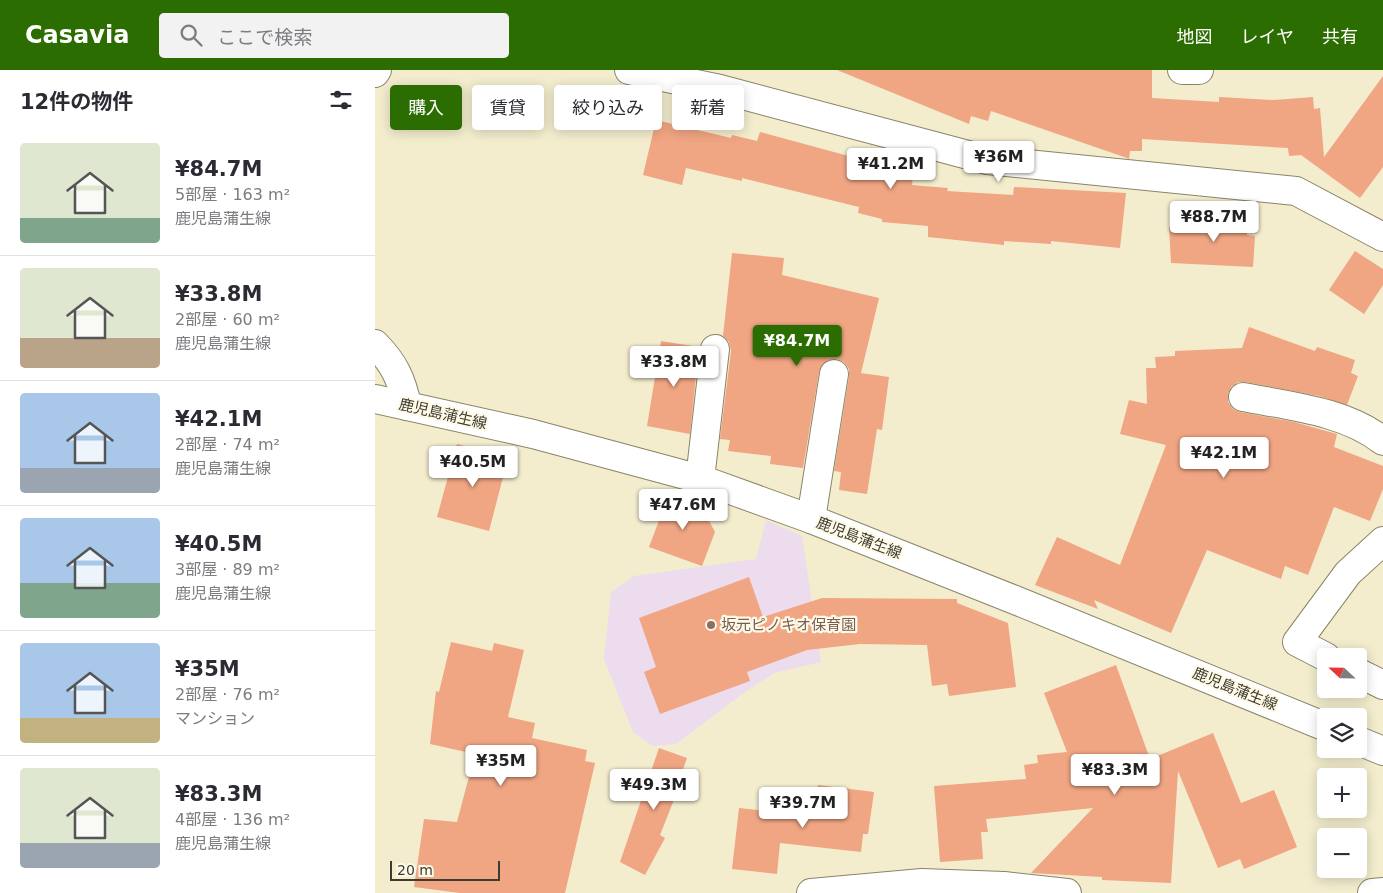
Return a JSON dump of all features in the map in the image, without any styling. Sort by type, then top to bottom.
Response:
[{"type":"street","points":[[629,70],[720,89],[987,160],[1296,192],[1383,237]]},
{"type":"street","points":[[1182,70],[1199,70]]},
{"type":"street","points":[[375,344],[394,365],[403,385],[407,406]]},
{"type":"street","points":[[700,479],[715,349]]},
{"type":"street","points":[[811,519],[834,374]]},
{"type":"street","points":[[1243,397],[1308,410],[1348,422],[1383,441]]},
{"type":"street","name":"鹿児島蒲生線","points":[[375,398],[533,434],[700,479],[811,519],[1025,603],[1317,723]]},
{"type":"street","points":[[1317,652],[1297,642],[1348,573],[1383,542]]},
{"type":"street","points":[[1367,677],[1383,685]]},
{"type":"street","points":[[1367,744],[1383,751]]},
{"type":"street","points":[[811,893],[922,883],[1004,886],[1067,893]]},
{"type":"street","points":[[1372,893],[1383,892]]},
{"type":"shaded area","name":"坂元ピノキオ保育園","points":[[766,520],[802,536],[821,662],[774,673],[742,694],[676,744],[653,746],[633,732],[604,659],[611,592],[634,576],[756,559]]},
{"type":"building","points":[[837,70],[1152,70],[1152,98],[1219,102],[1219,97],[1274,100],[1313,97],[1314,109],[1320,108],[1324,157],[1383,76],[1383,167],[1360,198],[1301,155],[1289,156],[1288,148],[1142,139],[1142,151],[1130,151],[1129,159],[991,111],[988,121],[971,116],[969,124]]},
{"type":"building","points":[[662,121],[672,124],[672,130],[698,130],[731,138],[732,135],[757,141],[760,132],[867,161],[865,167],[903,169],[902,175],[913,176],[912,185],[948,188],[947,191],[1013,195],[1014,187],[1126,193],[1120,248],[1051,241],[1051,244],[1004,241],[1004,245],[928,237],[928,226],[882,222],[882,219],[858,213],[859,207],[742,178],[742,181],[686,168],[682,185],[643,175],[654,130],[662,130]]},
{"type":"building","points":[[1213,214],[1248,216],[1247,235],[1255,236],[1253,267],[1171,263],[1169,227],[1213,224]]},
{"type":"building","points":[[1355,251],[1383,269],[1383,285],[1364,314],[1329,290]]},
{"type":"building","points":[[732,253],[784,258],[782,275],[879,298],[861,373],[889,377],[882,430],[877,429],[867,494],[839,490],[841,472],[834,471],[849,376],[849,369],[844,362],[837,359],[828,360],[822,365],[819,372],[803,468],[770,464],[771,456],[728,451],[730,440],[720,439],[731,351],[729,342],[723,336]]},
{"type":"building","points":[[1249,327],[1315,351],[1317,347],[1355,360],[1351,373],[1358,376],[1347,405],[1319,396],[1245,382],[1238,382],[1231,387],[1228,394],[1228,402],[1233,409],[1240,412],[1294,422],[1337,434],[1334,447],[1383,466],[1383,489],[1370,521],[1334,507],[1308,575],[1285,566],[1281,579],[1207,550],[1171,633],[1094,600],[1098,609],[1035,585],[1057,537],[1120,565],[1166,445],[1120,434],[1129,400],[1147,404],[1146,368],[1156,368],[1155,357],[1175,356],[1175,351],[1242,348]]},
{"type":"building","points":[[661,341],[699,347],[690,434],[647,426]]},
{"type":"building","points":[[457,444],[508,458],[489,531],[437,517]]},
{"type":"building","points":[[669,494],[701,506],[715,532],[702,566],[649,547]]},
{"type":"building","points":[[749,577],[763,617],[822,598],[957,599],[957,603],[1008,623],[1016,687],[949,696],[947,684],[932,686],[927,645],[860,644],[807,650],[747,672],[750,681],[660,714],[644,672],[656,667],[639,618]]},
{"type":"building","points":[[451,642],[492,651],[494,643],[524,650],[508,717],[535,723],[532,738],[587,750],[585,761],[595,763],[565,893],[460,893],[414,887],[424,819],[457,822],[475,754],[430,744],[436,691],[439,692]]},
{"type":"building","points":[[1116,665],[1150,759],[1213,733],[1241,803],[1274,790],[1297,847],[1244,869],[1240,859],[1218,868],[1178,771],[1171,883],[1102,880],[1102,877],[1031,873],[1093,808],[986,819],[988,832],[981,832],[983,859],[940,862],[934,786],[1026,779],[1024,765],[1038,763],[1037,755],[1067,752],[1044,693]]},
{"type":"building","points":[[659,748],[687,758],[677,786],[679,787],[660,835],[665,838],[645,875],[620,862]]},
{"type":"building","points":[[818,785],[874,792],[868,834],[863,834],[861,852],[780,843],[777,874],[732,869],[739,808],[814,816]]},
{"type":"place","name":"坂元ピノキオ保育園","points":[[711,625]]}]
